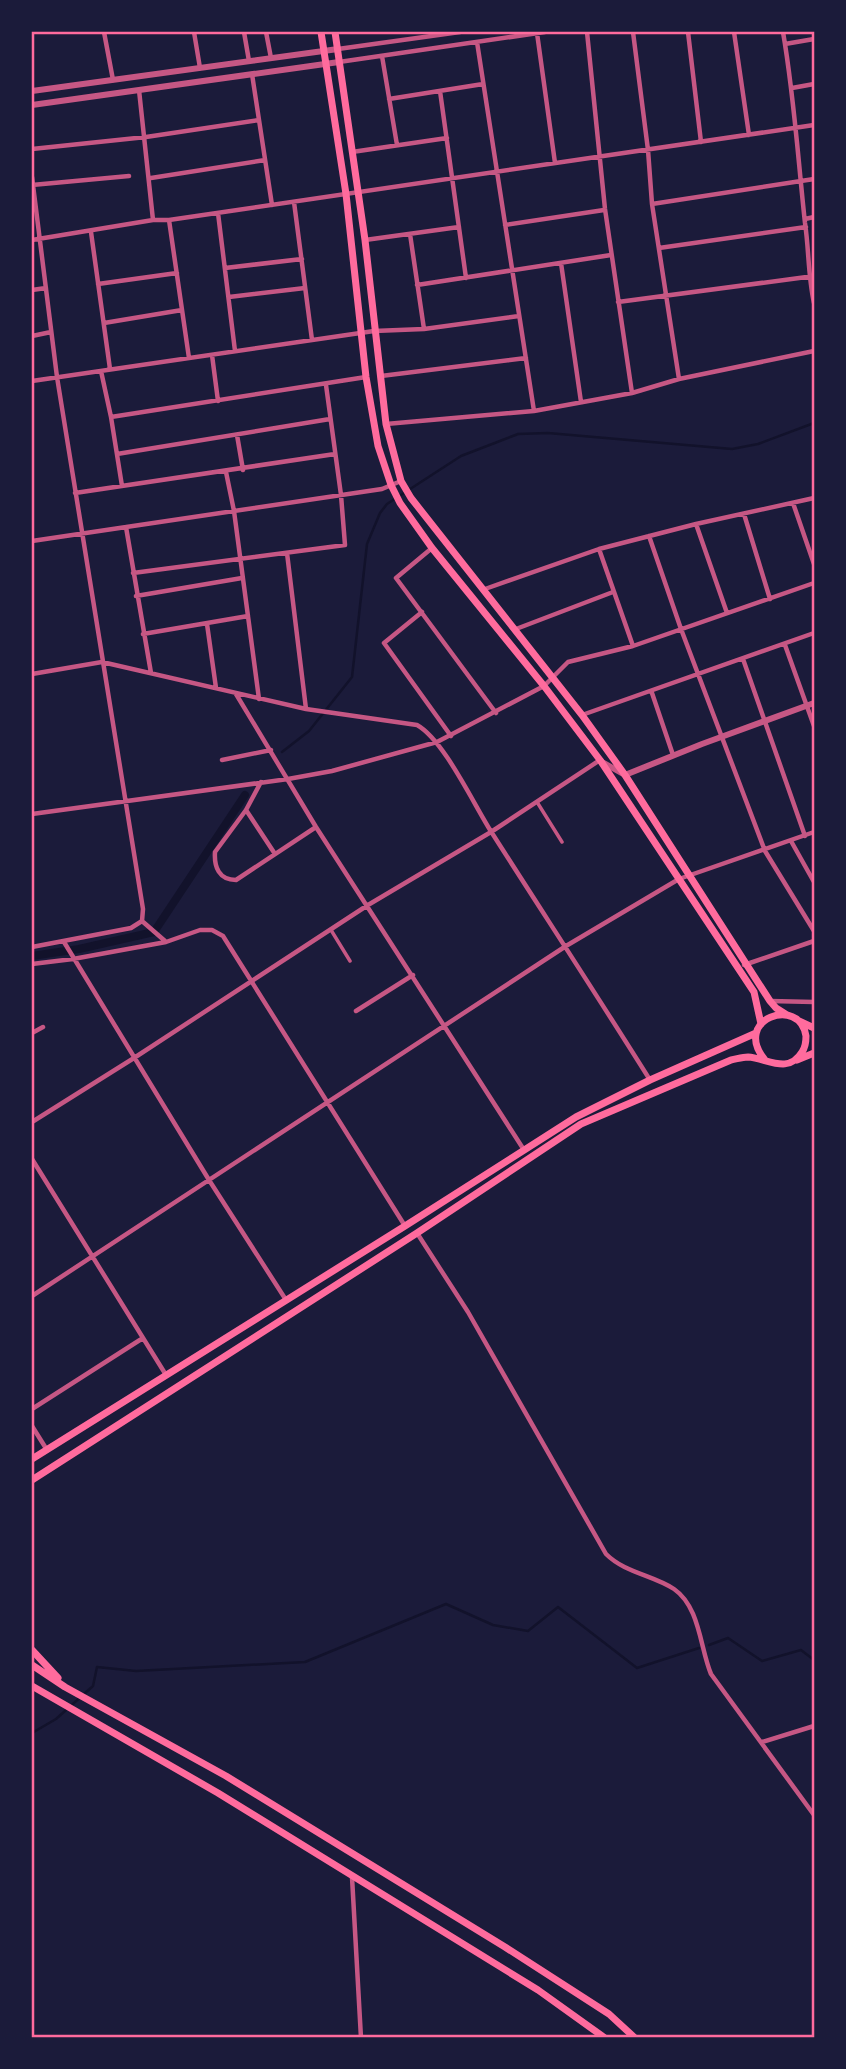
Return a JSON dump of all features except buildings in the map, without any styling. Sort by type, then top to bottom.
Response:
[{"type":"main road","points":[[321,32],[346,194],[366,377],[378,446],[391,485],[400,503],[432,548],[544,686],[600,761],[754,992],[761,1024]]},
{"type":"main road","points":[[335,32],[365,240],[386,424],[401,481],[411,498],[554,678],[625,775],[770,1001],[776,1008],[814,1028]]},
{"type":"main road","points":[[765,1060],[758,1052],[756,1032],[768,1017],[788,1015]]},
{"type":"main road","points":[[793,1062],[805,1047],[806,1037],[803,1027],[796,1020]]},
{"type":"main road","points":[[32,1459],[576,1116],[756,1032]]},
{"type":"main road","points":[[32,1480],[417,1233],[581,1124],[731,1060],[746,1057],[783,1065],[814,1053]]},
{"type":"main road","points":[[32,1650],[69,1689]]},
{"type":"main road","points":[[32,1665],[69,1689],[226,1776],[505,1947],[609,2014],[635,2038]]},
{"type":"main road","points":[[32,1686],[218,1793],[538,1990],[605,2038]]},
{"type":"street","points":[[104,32],[113,80]]},
{"type":"street","points":[[194,32],[200,68]]},
{"type":"street","points":[[244,32],[249,61]]},
{"type":"street","points":[[267,32],[271,58]]},
{"type":"street","points":[[32,92],[460,32]]},
{"type":"street","points":[[32,105],[545,32]]},
{"type":"street","points":[[587,32],[605,209],[632,393]]},
{"type":"street","points":[[633,32],[652,204],[679,379]]},
{"type":"street","points":[[688,32],[701,142]]},
{"type":"street","points":[[734,32],[749,135]]},
{"type":"street","points":[[783,32],[792,88],[814,303]]},
{"type":"street","points":[[537,33],[555,163]]},
{"type":"street","points":[[785,44],[814,39]]},
{"type":"street","points":[[477,42],[534,411]]},
{"type":"street","points":[[382,56],[397,145]]},
{"type":"street","points":[[252,74],[272,205]]},
{"type":"street","points":[[389,99],[483,84]]},
{"type":"street","points":[[792,88],[814,84]]},
{"type":"street","points":[[139,90],[153,219]]},
{"type":"street","points":[[440,92],[466,278]]},
{"type":"street","points":[[32,149],[146,137],[259,120]]},
{"type":"street","points":[[32,240],[91,232],[153,219],[169,220],[814,125]]},
{"type":"street","points":[[352,152],[447,138]]},
{"type":"street","points":[[150,178],[265,160]]},
{"type":"street","points":[[32,185],[129,176]]},
{"type":"street","points":[[32,177],[57,377],[143,909],[142,921]]},
{"type":"street","points":[[652,204],[814,178]]},
{"type":"street","points":[[294,202],[312,340]]},
{"type":"street","points":[[505,225],[605,209]]},
{"type":"street","points":[[218,213],[236,351]]},
{"type":"street","points":[[805,219],[814,217]]},
{"type":"street","points":[[169,220],[189,358]]},
{"type":"street","points":[[365,240],[459,227]]},
{"type":"street","points":[[659,248],[806,227]]},
{"type":"street","points":[[91,232],[110,369]]},
{"type":"street","points":[[410,234],[424,329]]},
{"type":"street","points":[[417,285],[611,255]]},
{"type":"street","points":[[225,268],[302,258]]},
{"type":"street","points":[[561,263],[581,402]]},
{"type":"street","points":[[99,284],[177,273]]},
{"type":"street","points":[[618,302],[811,276]]},
{"type":"street","points":[[32,290],[46,288]]},
{"type":"street","points":[[229,297],[305,288]]},
{"type":"street","points":[[104,323],[182,310]]},
{"type":"street","points":[[32,381],[374,331],[424,329],[519,316]]},
{"type":"street","points":[[32,336],[51,332]]},
{"type":"street","points":[[386,424],[534,411],[632,393],[679,379],[814,351]]},
{"type":"street","points":[[212,355],[218,401]]},
{"type":"street","points":[[380,376],[526,358]]},
{"type":"street","points":[[101,371],[122,486]]},
{"type":"street","points":[[111,417],[366,377]]},
{"type":"street","points":[[133,573],[345,545],[326,385]]},
{"type":"street","points":[[117,454],[330,419]]},
{"type":"street","points":[[237,435],[243,470]]},
{"type":"street","points":[[75,493],[243,470],[335,454]]},
{"type":"street","points":[[226,472],[241,559],[258,699]]},
{"type":"street","points":[[32,541],[382,489],[401,481]]},
{"type":"street","points":[[485,589],[599,549],[814,498]]},
{"type":"street","points":[[793,503],[814,564]]},
{"type":"street","points":[[744,514],[770,599]]},
{"type":"street","points":[[696,524],[727,613]]},
{"type":"street","points":[[126,527],[142,634],[151,673]]},
{"type":"street","points":[[649,536],[681,629],[765,851],[814,931]]},
{"type":"street","points":[[432,548],[396,578],[496,713]]},
{"type":"street","points":[[599,549],[633,646]]},
{"type":"street","points":[[287,553],[306,709]]},
{"type":"street","points":[[136,596],[243,578]]},
{"type":"street","points":[[32,814],[288,779],[332,771],[437,743],[544,686],[568,663],[633,646],[814,583]]},
{"type":"street","points":[[516,629],[613,592]]},
{"type":"street","points":[[422,612],[384,643],[451,736]]},
{"type":"street","points":[[142,634],[248,616]]},
{"type":"street","points":[[207,624],[216,688]]},
{"type":"street","points":[[582,715],[814,633]]},
{"type":"street","points":[[785,645],[814,726]]},
{"type":"street","points":[[743,659],[805,836]]},
{"type":"street","points":[[32,674],[102,662],[320,712],[417,725],[425,729],[437,743],[650,1080]]},
{"type":"street","points":[[652,692],[673,755]]},
{"type":"street","points":[[236,693],[316,827],[524,1150]]},
{"type":"street","points":[[32,1122],[330,929],[491,832],[600,761],[625,775],[814,703]]},
{"type":"street","points":[[222,760],[271,750]]},
{"type":"street","points":[[261,782],[246,810],[215,852],[219,874],[227,880],[236,880],[316,827]]},
{"type":"street","points":[[537,802],[562,842]]},
{"type":"street","points":[[246,810],[275,854]]},
{"type":"street","points":[[32,1296],[566,946],[679,879],[814,832]]},
{"type":"street","points":[[791,841],[814,882]]},
{"type":"street","points":[[142,921],[166,942]]},
{"type":"street","points":[[32,947],[65,945],[131,928],[142,921]]},
{"type":"street","points":[[330,929],[350,961]]},
{"type":"street","points":[[32,964],[166,942],[200,930],[212,930],[223,936],[405,1226]]},
{"type":"street","points":[[737,968],[814,941]]},
{"type":"street","points":[[65,945],[286,1300]]},
{"type":"street","points":[[356,1011],[413,975]]},
{"type":"street","points":[[770,1001],[814,1002]]},
{"type":"street","points":[[32,1033],[43,1027]]},
{"type":"street","points":[[32,1159],[167,1376]]},
{"type":"street","points":[[417,1233],[468,1311],[606,1554],[615,1563],[675,1590],[686,1602],[698,1628],[704,1657],[711,1674],[814,1815]]},
{"type":"street","points":[[32,1409],[143,1338]]},
{"type":"street","points":[[32,1426],[47,1450]]},
{"type":"street","points":[[762,1742],[814,1726]]},
{"type":"street","points":[[352,1877],[361,2038]]},
{"type":"waterway","points":[[282,752],[309,731],[352,677],[367,544],[380,513],[387,504],[461,456],[518,434],[548,433],[732,449],[758,444],[814,423]]},
{"type":"waterway","points":[[32,956],[79,949],[154,932],[245,795]]},
{"type":"waterway","points":[[32,1733],[56,1719],[93,1686],[97,1667],[136,1671],[305,1662],[446,1604],[493,1625],[528,1631],[558,1607],[637,1668],[699,1648]]},
{"type":"waterway","points":[[709,1645],[728,1638],[762,1661],[801,1650],[814,1660]]}]
